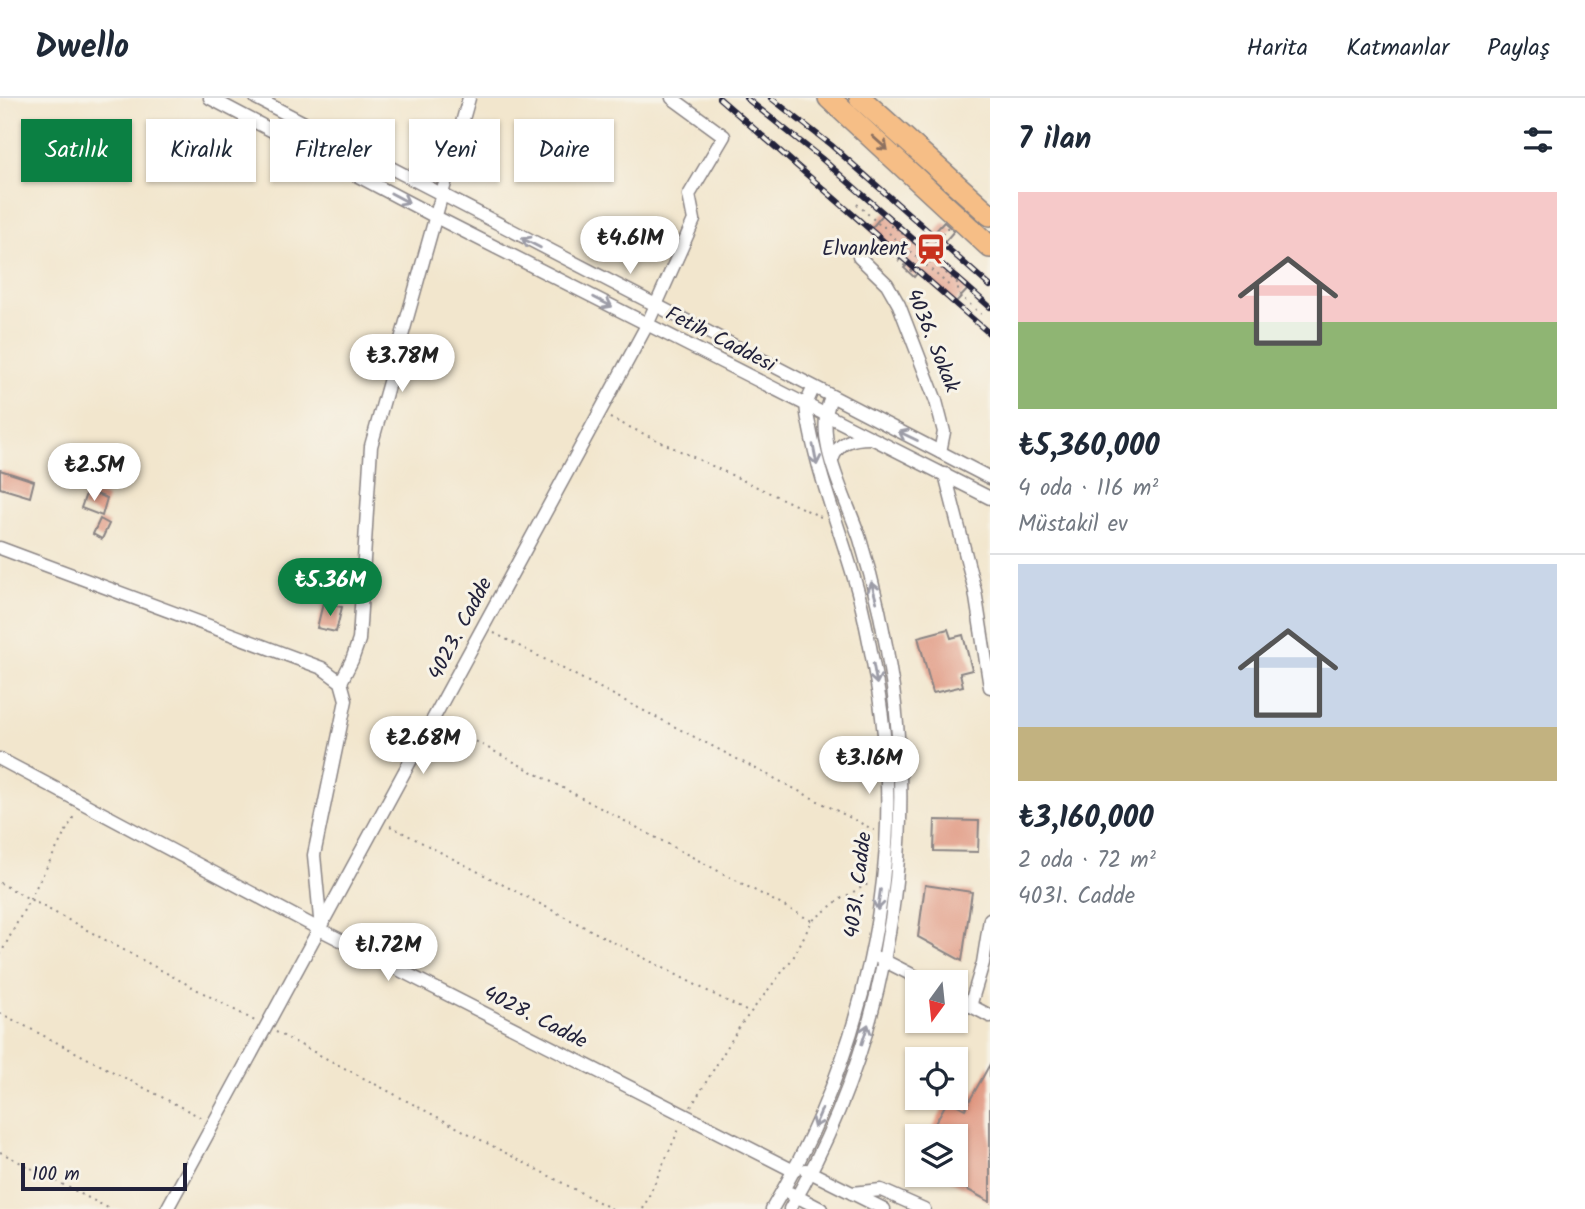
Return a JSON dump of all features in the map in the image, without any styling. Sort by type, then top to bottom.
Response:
[{"type":"main road","points":[[829,98],[990,247]]},
{"type":"main road","points":[[869,101],[990,215]]},
{"type":"street","name":"Fetih Caddesi","points":[[210,98],[647,325],[990,498]]},
{"type":"street","name":"Fetih Caddesi","points":[[256,98],[440,196],[990,478]]},
{"type":"street","points":[[321,930],[314,855],[343,723],[346,700],[341,682],[359,640],[370,446],[469,98]]},
{"type":"street","name":"4023. Cadde","points":[[167,1209],[321,930],[647,325],[694,220],[689,195],[724,136],[672,98]]},
{"type":"street","name":"4036. Sokak","points":[[859,257],[887,284],[899,305],[936,401],[944,432],[940,452]]},
{"type":"street","points":[[806,405],[813,389]]},
{"type":"street","points":[[824,413],[831,398]]},
{"type":"street","name":"4031. Cadde","points":[[772,1209],[795,1169],[839,1067],[870,955],[885,836],[885,768],[880,699],[867,630],[820,476],[806,405]]},
{"type":"street","name":"4031. Cadde","points":[[790,1209],[811,1172],[850,1083],[885,960],[900,850],[897,721],[878,607],[859,538],[832,460],[824,413]]},
{"type":"street","points":[[832,460],[835,451],[850,440],[874,438]]},
{"type":"street","points":[[945,474],[975,591],[990,687]]},
{"type":"street","points":[[0,548],[321,668],[341,682]]},
{"type":"street","name":"4028. Cadde","points":[[0,759],[321,930],[685,1116],[795,1169],[811,1172],[884,1209]]},
{"type":"street","points":[[990,919],[983,963],[970,1006],[990,1016]]},
{"type":"street","points":[[870,955],[905,971]]},
{"type":"street","points":[[783,1190],[821,1209]]},
{"type":"street","points":[[852,1193],[881,1190],[924,1209]]},
{"type":"path","points":[[857,204],[882,227],[893,226],[917,246],[920,260]]},
{"type":"path","points":[[874,239],[911,271],[948,226],[954,232]]},
{"type":"path","points":[[890,233],[952,288]]},
{"type":"path","points":[[920,260],[934,262],[958,284],[961,297],[981,314]]},
{"type":"path","points":[[600,414],[828,520],[835,519]]},
{"type":"path","points":[[484,627],[885,836]]},
{"type":"path","points":[[435,719],[811,921]]},
{"type":"path","points":[[0,955],[81,803]]},
{"type":"path","points":[[380,820],[750,1013]]},
{"type":"path","points":[[643,1209],[685,1116],[750,1013],[793,958],[811,921],[841,899],[882,876]]},
{"type":"path","points":[[0,883],[267,1028],[612,1209]]},
{"type":"path","points":[[0,1013],[214,1124]]},
{"type":"path","points":[[0,1152],[110,1209]]},
{"type":"building","points":[[885,212],[923,245],[944,222],[954,231],[933,255],[970,287],[954,304],[918,272],[914,277],[904,268],[908,263],[870,230]]},
{"type":"building","points":[[0,470],[34,481],[30,497],[0,488]]},
{"type":"building","points":[[87,491],[107,498],[102,516],[81,508]]},
{"type":"building","points":[[100,519],[109,524],[102,539],[93,534]]},
{"type":"building","points":[[323,603],[342,607],[336,632],[317,628]]},
{"type":"building","points":[[948,629],[951,638],[963,635],[972,670],[960,673],[963,686],[933,693],[918,637]]},
{"type":"building","points":[[935,820],[979,821],[978,852],[934,851]]},
{"type":"building","points":[[925,885],[972,892],[962,961],[918,937]]},
{"type":"building","points":[[990,1064],[990,1202],[963,1187],[968,1187],[968,1124],[935,1124],[942,1110],[968,1110],[968,1104]]},
{"type":"railway","points":[[719,98],[990,334]]},
{"type":"railway","points":[[746,98],[821,158],[990,307]]},
{"type":"railway","points":[[771,98],[831,145],[990,286]]},
{"type":"place","name":"Elvankent","points":[[931,249]]}]
